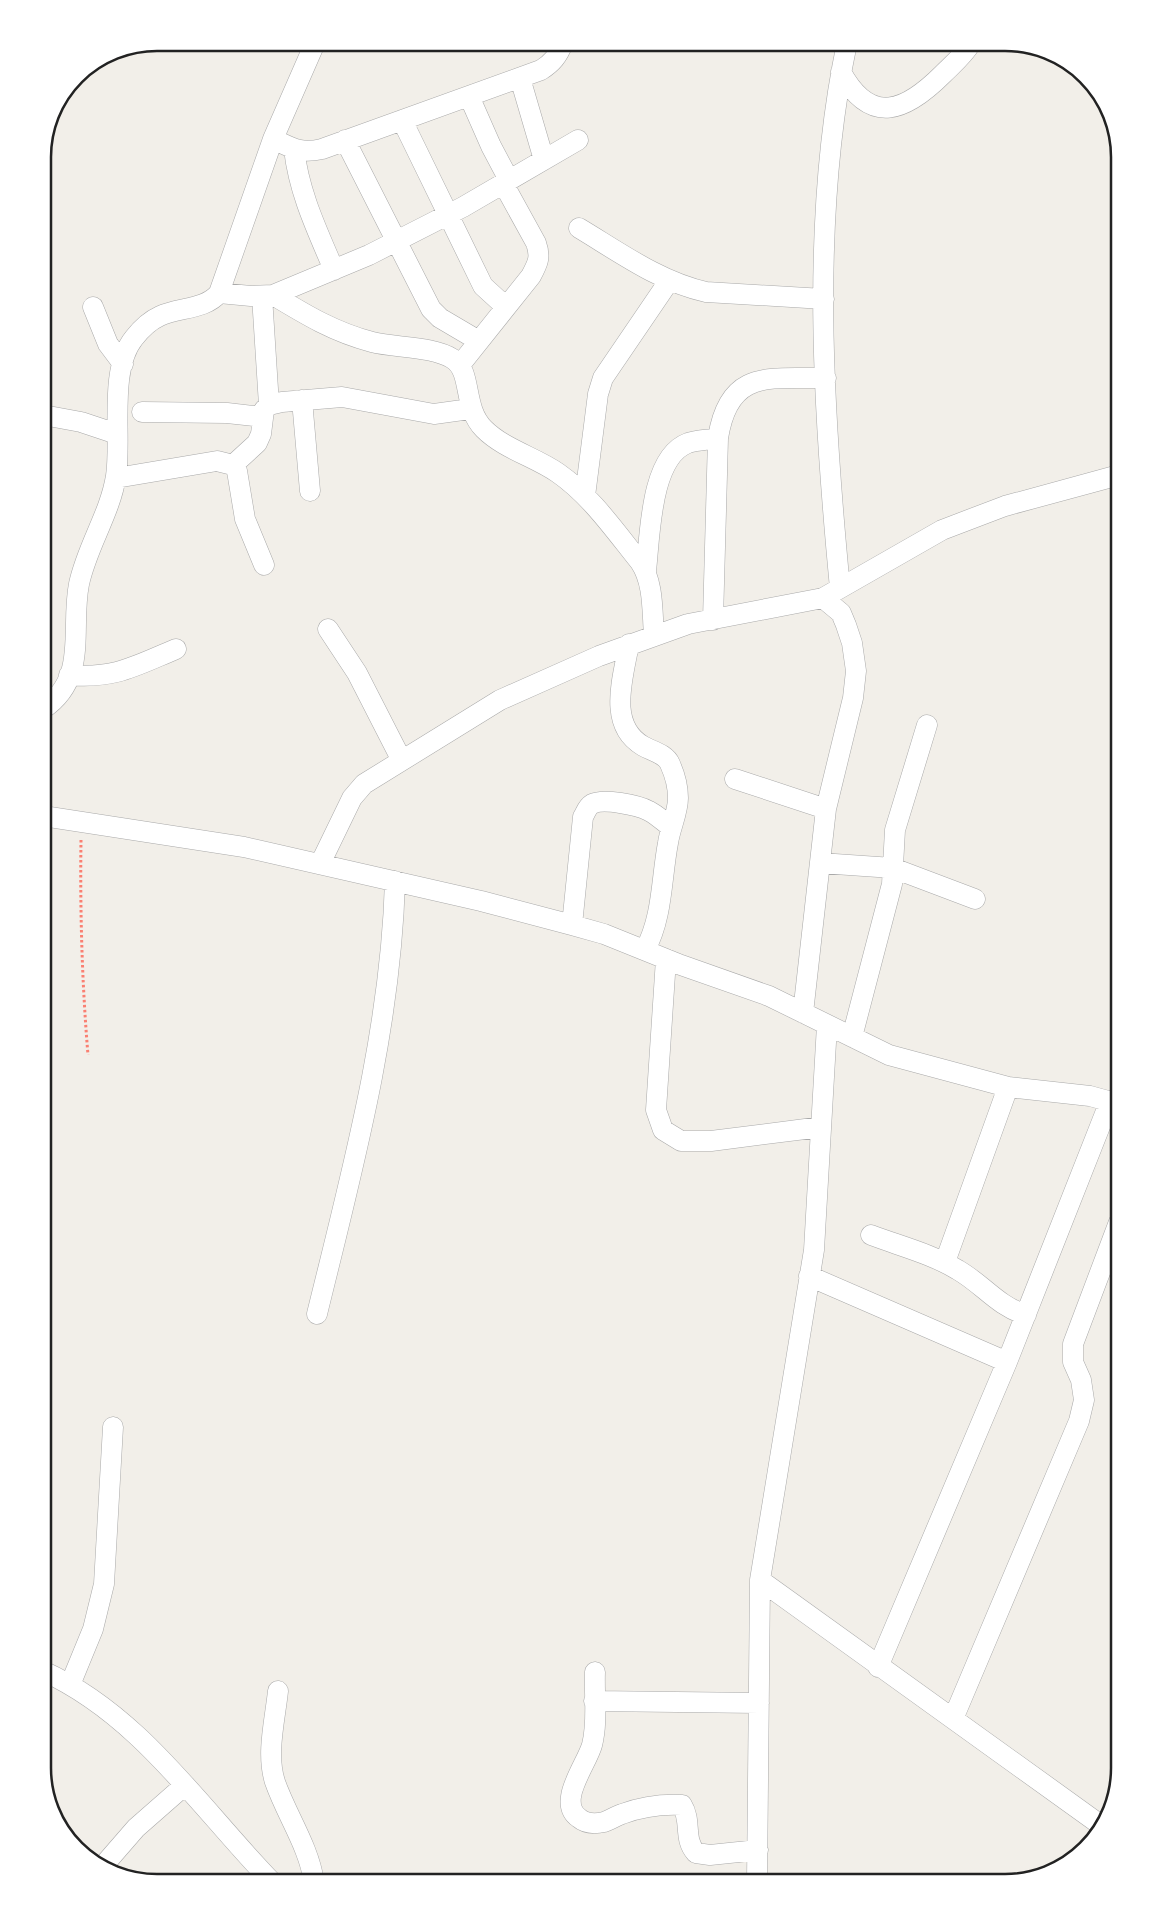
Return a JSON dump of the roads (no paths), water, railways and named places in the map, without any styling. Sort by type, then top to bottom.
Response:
[{"type":"street","points":[[51,704],[69,676],[76,658],[79,584],[107,510],[116,478],[119,390],[123,364],[132,340],[145,324],[161,315],[212,301],[219,293],[273,139],[311,51]]},
{"type":"street","points":[[273,139],[294,149],[307,152],[520,78],[551,64],[560,51]]},
{"type":"street","points":[[840,588],[830,490],[824,299],[830,156],[841,72],[846,51]]},
{"type":"street","points":[[841,72],[851,91],[863,101],[877,107],[892,107],[908,103],[925,92],[967,51]]},
{"type":"street","points":[[520,78],[544,160]]},
{"type":"street","points":[[460,365],[531,276],[539,262],[540,253],[468,96]]},
{"type":"street","points":[[402,120],[483,286],[506,307]]},
{"type":"street","points":[[345,140],[431,309],[440,318],[479,341]]},
{"type":"street","points":[[219,293],[268,295],[334,270],[396,242],[448,215],[578,140]]},
{"type":"street","points":[[294,149],[298,177],[309,213],[334,270]]},
{"type":"street","points":[[579,228],[669,281],[706,292],[824,299]]},
{"type":"street","points":[[586,496],[598,394],[603,378],[669,281]]},
{"type":"street","points":[[268,295],[324,326],[371,342],[443,354],[460,365],[465,375],[470,409],[484,429],[556,472],[586,496],[646,571]]},
{"type":"street","points":[[233,464],[257,443],[266,411],[268,295]]},
{"type":"street","points":[[94,307],[108,344],[123,364]]},
{"type":"street","points":[[713,620],[718,438],[724,412],[744,386],[754,381],[764,379],[826,378]]},
{"type":"street","points":[[142,412],[227,413],[266,411],[302,400],[356,398],[434,414],[470,409]]},
{"type":"street","points":[[302,400],[310,490]]},
{"type":"street","points":[[51,416],[81,422],[117,434]]},
{"type":"street","points":[[654,635],[651,598],[646,571],[656,493],[666,463],[677,450],[688,443],[718,438]]},
{"type":"street","points":[[116,478],[217,461],[233,464],[237,471],[245,518],[264,566]]},
{"type":"street","points":[[320,864],[352,798],[364,784],[401,759],[500,700],[629,644],[688,624],[822,598],[942,530],[1005,506],[1111,477]]},
{"type":"street","points":[[803,1013],[826,809],[853,698],[856,671],[852,644],[841,614],[822,598]]},
{"type":"street","points":[[328,630],[356,673],[401,759]]},
{"type":"street","points":[[629,644],[620,708],[623,726],[632,739],[665,757],[670,763],[678,788],[678,800],[665,859],[659,914],[653,935],[645,950]]},
{"type":"street","points":[[69,676],[90,677],[110,675],[176,649]]},
{"type":"street","points":[[852,1036],[883,922],[893,868],[896,830],[927,725]]},
{"type":"street","points":[[735,779],[826,809]]},
{"type":"street","points":[[572,925],[583,817],[586,809],[593,803],[608,802],[639,807],[650,811],[672,827]]},
{"type":"street","points":[[51,817],[244,847],[395,881],[572,925],[604,934],[768,996],[889,1054],[918,1064],[1008,1087],[1090,1096],[1111,1102]]},
{"type":"street","points":[[820,863],[893,868],[976,899]]},
{"type":"street","points":[[317,1314],[359,1140],[378,1049],[391,958],[395,881]]},
{"type":"street","points":[[666,959],[656,1110],[663,1130],[681,1141],[711,1141],[821,1127]]},
{"type":"street","points":[[757,1874],[760,1580],[814,1250],[827,1024]]},
{"type":"street","points":[[945,1262],[1008,1087]]},
{"type":"street","points":[[878,1667],[1008,1362],[1111,1113]]},
{"type":"street","points":[[871,1235],[945,1262],[960,1271],[1010,1310],[1026,1315]]},
{"type":"street","points":[[953,1719],[1079,1421],[1084,1400],[1081,1380],[1073,1362],[1073,1344],[1111,1245]]},
{"type":"street","points":[[810,1276],[1008,1362]]},
{"type":"street","points":[[70,1685],[93,1629],[104,1584],[113,1427]]},
{"type":"street","points":[[760,1580],[878,1667],[1096,1822]]},
{"type":"street","points":[[595,1672],[592,1744],[573,1784],[570,1801],[575,1816],[586,1823],[605,1822],[642,1809],[669,1804],[682,1805],[688,1814],[689,1846],[696,1853],[710,1855],[758,1850]]},
{"type":"street","points":[[51,1676],[90,1697],[138,1736],[265,1874]]},
{"type":"street","points":[[278,1691],[272,1768],[275,1782],[305,1850],[312,1874]]},
{"type":"street","points":[[594,1701],[759,1704]]},
{"type":"street","points":[[107,1861],[136,1828],[185,1785]]}]
